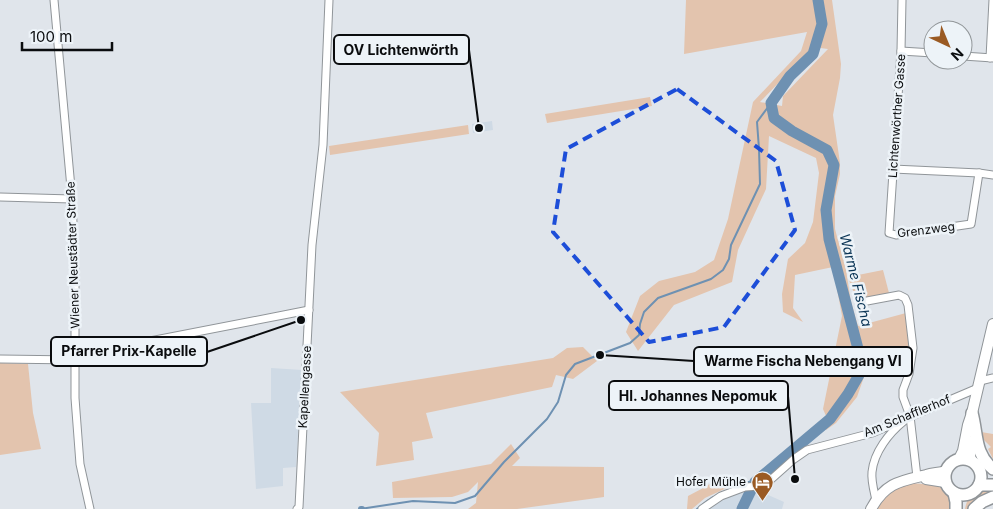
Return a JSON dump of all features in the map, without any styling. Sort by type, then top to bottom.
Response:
[{"type":"main road","points":[[965,460],[964,451],[968,425],[985,382],[993,324]]},
{"type":"main road","points":[[972,413],[980,453],[986,463],[993,469]]},
{"type":"main road","points":[[965,460],[978,466],[980,480],[971,493],[960,494],[948,486],[946,476],[949,465],[953,461],[965,460]]},
{"type":"main road","points":[[873,504],[885,490],[907,478],[946,476]]},
{"type":"main road","points":[[980,480],[993,480]]},
{"type":"main road","points":[[980,480],[993,486]]},
{"type":"main road","points":[[956,509],[956,502],[960,494]]},
{"type":"main road","points":[[960,494],[962,509]]},
{"type":"main road","points":[[974,509],[982,502],[993,497]]},
{"type":"street","name":"Wiener Neustädter Straße","points":[[54,0],[72,198],[75,272],[75,398],[80,464],[90,509]]},
{"type":"street","name":"Kapellengasse","points":[[297,509],[299,507],[312,245],[323,145],[329,0]]},
{"type":"street","name":"Lichtenwörther Gasse","points":[[889,233],[902,51],[902,0]]},
{"type":"street","points":[[973,57],[991,58],[993,0]]},
{"type":"street","points":[[902,51],[923,52]]},
{"type":"street","points":[[893,169],[993,175]]},
{"type":"street","name":"Grenzweg","points":[[889,233],[896,235],[971,224],[979,173]]},
{"type":"street","points":[[0,197],[72,198]]},
{"type":"street","points":[[867,302],[899,295],[905,298],[908,306],[913,348],[903,397],[910,416],[917,477]]},
{"type":"street","points":[[0,359],[76,356],[309,310]]},
{"type":"street","name":"Am Schafflerhof","points":[[702,509],[721,496],[767,483],[807,450],[872,433],[985,382]]},
{"type":"street","points":[[873,504],[872,471],[877,455],[898,426],[910,416]]},
{"type":"highlighted area","points":[[677,89],[776,161],[795,230],[724,327],[649,342],[553,232],[566,149]]},
{"type":"shaded area","points":[[686,0],[832,0],[841,64],[833,115],[840,163],[840,174],[835,196],[835,229],[846,270],[851,302],[858,326],[906,313],[910,346],[904,377],[865,374],[857,397],[836,423],[826,430],[826,416],[823,409],[842,316],[833,267],[795,275],[793,308],[803,322],[783,312],[782,294],[788,259],[805,243],[813,222],[819,173],[816,158],[769,136],[766,189],[738,250],[732,282],[674,305],[638,351],[626,332],[640,296],[659,281],[695,272],[714,260],[728,219],[753,102],[801,51],[807,32],[684,54]],"holes":[[[813,47],[828,49],[783,96],[782,106],[760,102]]]},
{"type":"shaded area","points":[[650,97],[652,106],[547,123],[545,114]]},
{"type":"shaded area","points":[[492,121],[493,130],[473,133],[472,124]]},
{"type":"shaded area","points":[[468,125],[469,134],[330,155],[329,146]]},
{"type":"shaded area","points":[[883,270],[889,293],[857,301],[848,277]]},
{"type":"shaded area","points":[[583,347],[597,361],[573,379],[556,375],[552,387],[426,413],[433,438],[412,442],[414,460],[376,466],[379,433],[340,392],[553,358],[567,348]]},
{"type":"shaded area","points":[[0,363],[28,364],[33,413],[41,449],[0,455]]},
{"type":"shaded area","points":[[271,368],[302,370],[296,467],[283,468],[283,486],[256,489],[251,403],[271,403]]},
{"type":"shaded area","points":[[981,432],[993,434],[993,459],[988,449],[991,447],[978,434]]},
{"type":"shaded area","points":[[511,444],[520,458],[512,466],[604,467],[604,497],[517,509],[468,509],[476,503],[478,482],[468,492],[452,497],[393,498],[392,482],[491,464]]},
{"type":"shaded area","points":[[718,477],[729,479],[731,486],[705,498],[692,509],[687,509],[688,496],[707,486]]},
{"type":"shaded area","points":[[913,483],[934,485],[944,490],[950,500],[950,509],[877,509],[892,492]]},
{"type":"shaded area","points":[[993,488],[993,494],[970,509],[965,509],[971,495]]},
{"type":"shaded area","points":[[757,490],[784,502],[782,509],[708,509],[721,499],[745,491]]},
{"type":"waterway","name":"Warme Fischa","points":[[742,509],[755,482],[830,419],[859,375],[861,360],[829,239],[826,210],[834,165],[827,150],[792,131],[774,118],[771,103],[790,76],[813,54],[822,24],[818,0]]},
{"type":"waterway","points":[[360,509],[413,501],[455,503],[475,496],[504,462],[547,419],[558,402],[566,375],[575,364],[630,343],[639,335],[644,312],[658,298],[711,279],[723,270],[729,259],[731,245],[760,184],[757,122],[771,103]]},
{"type":"waterway","points":[[731,489],[744,482],[755,482]]},
{"type":"waterway","points":[[697,509],[713,497]]},
{"type":"place","name":"OV Lichtenwörth","points":[[479,128]]},
{"type":"place","name":"Pfarrer Prix-Kapelle","points":[[301,320]]},
{"type":"place","name":"Warme Fischa Nebengang VI","points":[[600,355]]},
{"type":"place","name":"Hl. Johannes Nepomuk","points":[[795,479]]},
{"type":"place","name":"Hofer Mühle","points":[[762,501]]}]
